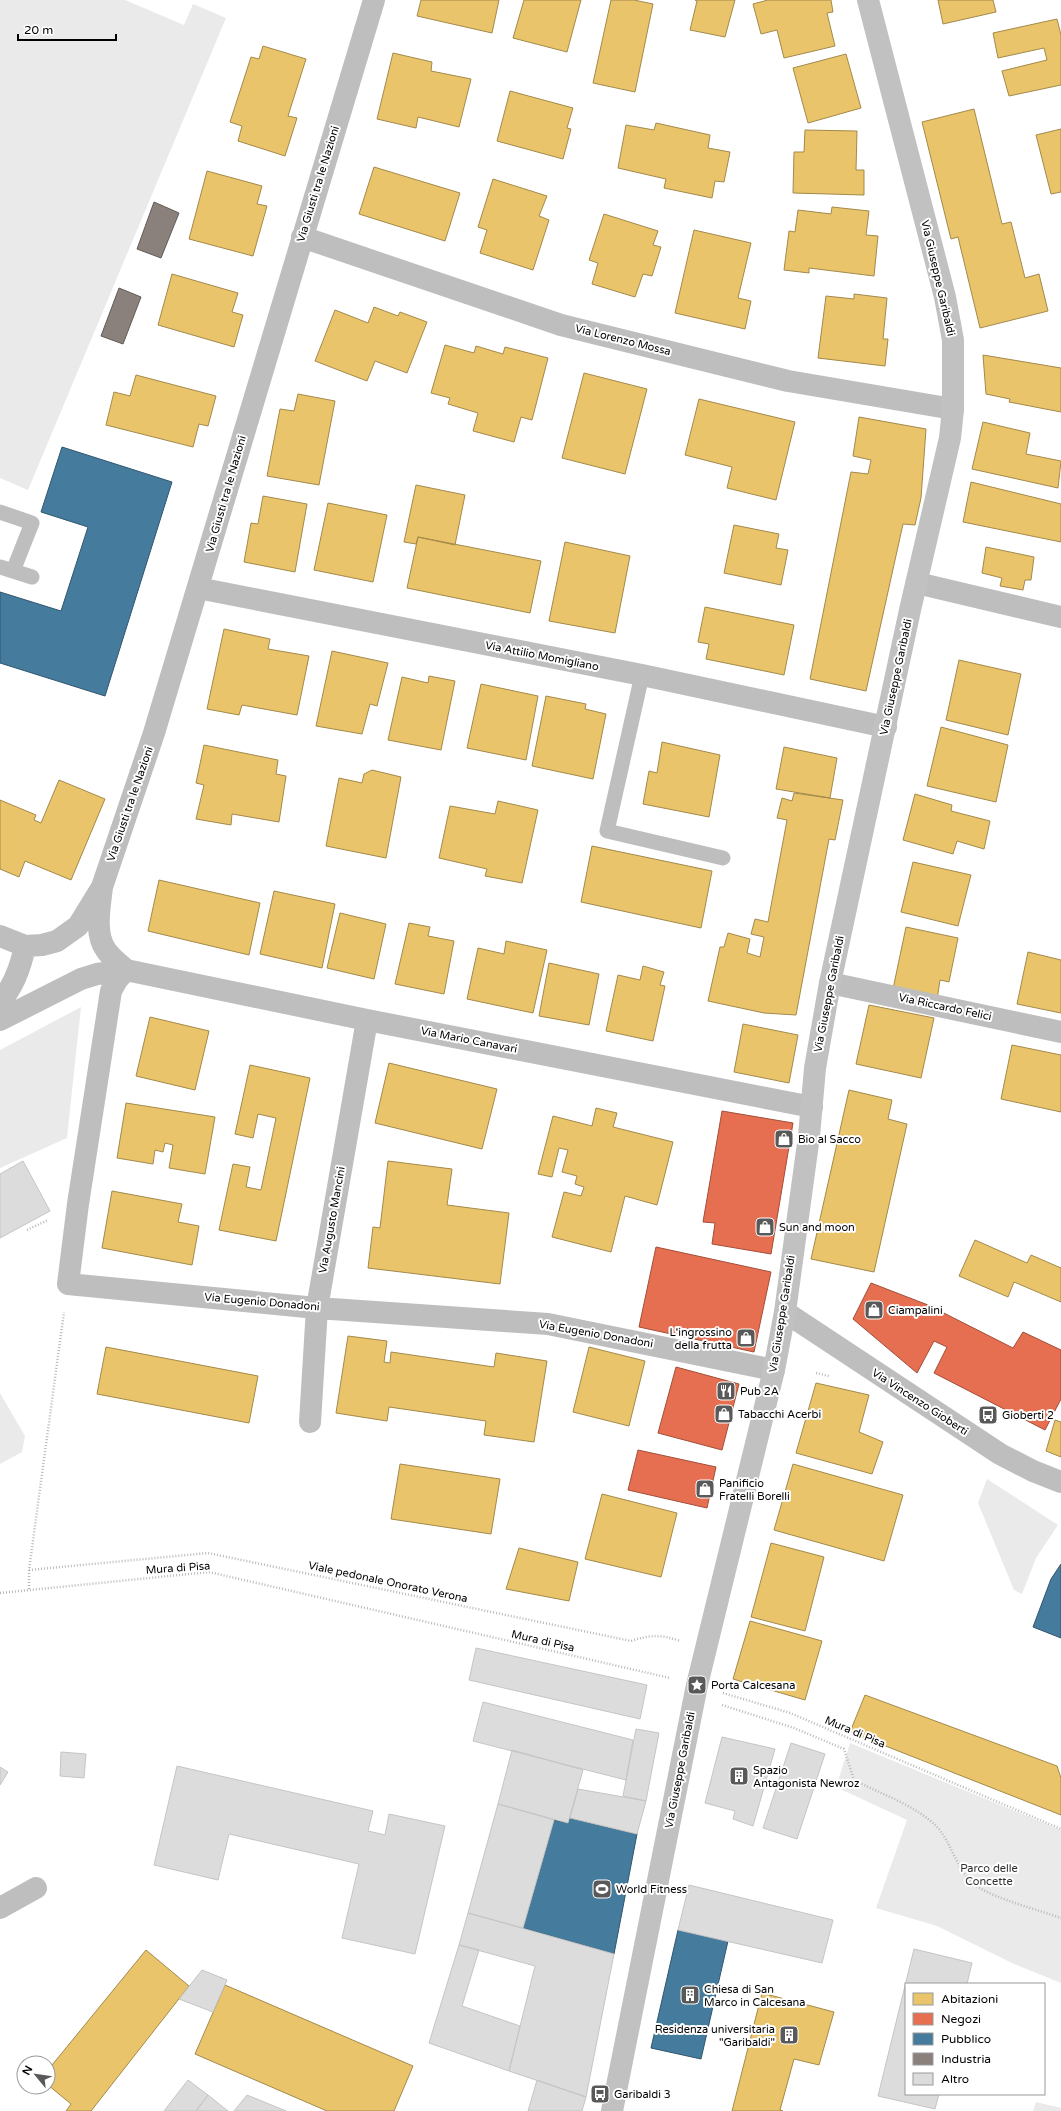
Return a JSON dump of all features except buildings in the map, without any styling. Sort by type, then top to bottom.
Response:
[{"type":"street","name":"Via Giusti tra le Nazioni","points":[[25,946],[42,945],[56,941],[73,931],[83,920],[102,887],[154,733],[374,0]]},
{"type":"street","name":"Via Giuseppe Garibaldi","points":[[612,2111],[697,1684],[774,1370],[785,1312],[812,1107],[815,1068],[830,983],[950,438],[953,409],[953,340],[945,297],[868,0]]},
{"type":"street","name":"Via Lorenzo Mossa","points":[[302,238],[561,325],[788,381],[953,409]]},
{"type":"street","points":[[917,583],[1061,617]]},
{"type":"street","name":"Via Attilio Momigliano","points":[[198,588],[642,675],[886,727]]},
{"type":"street","points":[[68,1284],[78,1204],[111,991],[117,980],[126,970],[106,950],[101,940],[99,920],[102,887]]},
{"type":"street","points":[[0,936],[25,946],[21,965],[13,982],[0,1002]]},
{"type":"street","name":"Via Mario Canavari","points":[[0,1020],[81,979],[97,974],[126,970],[367,1020],[812,1107]]},
{"type":"street","name":"Via Riccardo Felici","points":[[830,983],[1061,1032]]},
{"type":"street","name":"Via Augusto Mancini","points":[[310,1422],[317,1308],[367,1020]]},
{"type":"street","name":"Via Eugenio Donadoni","points":[[68,1284],[317,1308],[548,1324],[774,1370]]},
{"type":"street","name":"Via Vincenzo Gioberti","points":[[785,1312],[1000,1454],[1033,1471],[1061,1482]]},
{"type":"street","points":[[0,1908],[36,1888]]},
{"type":"lane","points":[[0,512],[32,523],[6,569],[32,577]]},
{"type":"lane","points":[[642,675],[608,831],[723,858]]},
{"type":"path","points":[[29,1589],[29,1570],[68,1284]]},
{"type":"path","name":"Viale pedonale Onorato Verona","points":[[29,1570],[208,1553],[630,1641],[646,1636],[658,1635],[680,1641],[686,1632],[709,1638]]},
{"type":"path","name":"Mura di Pisa","points":[[0,1593],[209,1572],[697,1684],[790,1713],[1061,1829]]},
{"type":"path","points":[[717,1704],[794,1728],[844,1749],[854,1780],[920,1814],[936,1826],[946,1839],[957,1861],[977,1886],[1061,1918]]},
{"type":"green space","points":[[0,0],[125,0],[184,25],[193,4],[226,18],[28,490],[0,478]]},
{"type":"green space","points":[[81,1007],[67,1138],[0,1168],[0,1050]]},
{"type":"green space","points":[[0,1393],[25,1436],[22,1452],[0,1464]]},
{"type":"green space","points":[[987,1479],[1058,1525],[1036,1558],[1022,1594],[1014,1590],[978,1503]]},
{"type":"green space","name":"Parco delle Concette","points":[[850,1743],[1061,1830],[1061,1983],[1012,1963],[937,1926],[876,1908],[907,1820],[836,1787]]},
{"type":"green space","points":[[1036,2102],[1061,2108],[1061,2111],[1033,2111]]},
{"type":"place","name":"Bio al Sacco","points":[[784,1139]]},
{"type":"place","name":"Sun and moon","points":[[765,1227]]},
{"type":"place","name":"Ciampalini","points":[[874,1310]]},
{"type":"place","name":"L'ingrossino della frutta","points":[[746,1338]]},
{"type":"place","name":"Pub 2A","points":[[726,1391]]},
{"type":"place","name":"Tabacchi Acerbi","points":[[724,1414]]},
{"type":"place","name":"Gioberti 2","points":[[988,1415]]},
{"type":"place","name":"Panificio Fratelli Borelli","points":[[705,1489]]},
{"type":"place","name":"Porta Calcesana","points":[[697,1685]]},
{"type":"place","name":"Spazio Antagonista Newroz","points":[[739,1776]]},
{"type":"place","name":"World Fitness","points":[[602,1889]]},
{"type":"place","name":"Chiesa di San Marco in Calcesana","points":[[690,1995]]},
{"type":"place","name":"Residenza universitaria \"Garibaldi\"","points":[[789,2035]]},
{"type":"place","name":"Garibaldi 3","points":[[600,2094]]}]
